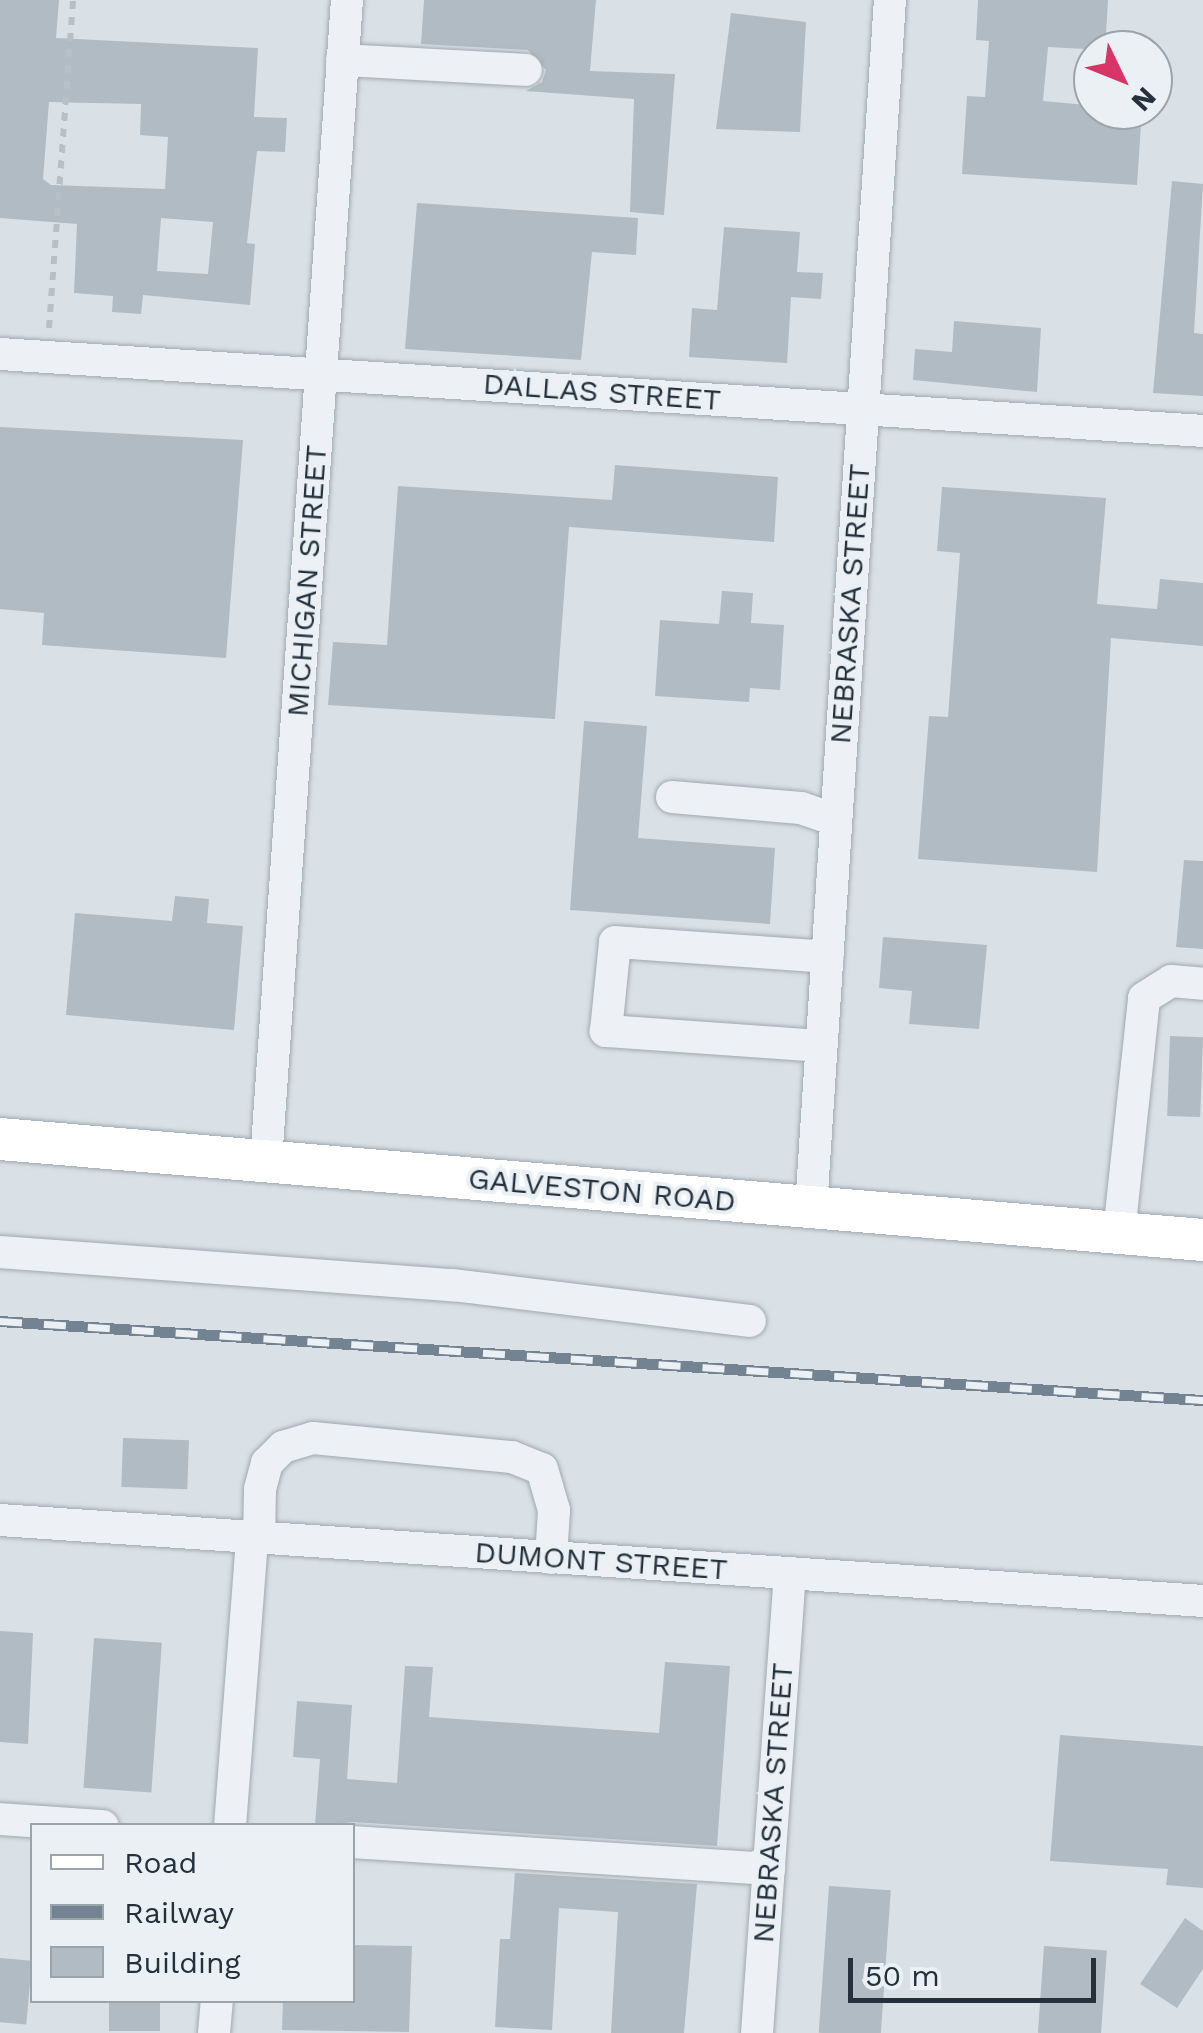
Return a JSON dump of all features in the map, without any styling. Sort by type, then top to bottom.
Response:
[{"type":"main road","name":"GALVESTON ROAD","points":[[0,1139],[1203,1240]]},
{"type":"street","name":"MICHIGAN STREET","points":[[266,1161],[347,0]]},
{"type":"street","name":"NEBRASKA STREET","points":[[811,1208],[890,0]]},
{"type":"street","points":[[342,60],[526,70]]},
{"type":"street","name":"DALLAS STREET","points":[[0,354],[1203,431]]},
{"type":"street","points":[[672,796],[801,808],[836,820]]},
{"type":"street","points":[[821,1046],[606,1031],[614,942],[827,957]]},
{"type":"street","points":[[1119,1233],[1144,998],[1171,981],[1203,984]]},
{"type":"street","points":[[0,1252],[454,1285],[750,1321]]},
{"type":"street","points":[[230,1823],[260,1489],[268,1463],[283,1447],[314,1438],[512,1456],[542,1470],[554,1510],[552,1558]]},
{"type":"street","name":"DUMONT STREET","points":[[0,1520],[1203,1602]]},
{"type":"street","name":"NEBRASKA STREET","points":[[757,2033],[790,1574]]},
{"type":"street","points":[[0,1819],[59,1823]]},
{"type":"street","points":[[355,1842],[768,1869]]},
{"type":"street","points":[[214,2033],[217,2003]]},
{"type":"path","points":[[47,357],[73,0]]},
{"type":"building","points":[[0,0],[59,0],[56,38],[258,48],[254,117],[287,118],[285,152],[257,151],[247,243],[255,244],[250,305],[143,295],[141,314],[112,312],[113,296],[74,293],[77,224],[0,218]],"holes":[[[49,102],[141,104],[140,135],[168,137],[165,189],[51,185],[43,179]],[[161,218],[213,222],[208,274],[157,271]]]},
{"type":"building","points":[[424,0],[596,0],[590,71],[675,74],[664,215],[630,212],[634,99],[526,91],[542,82],[546,70],[528,50],[421,44]]},
{"type":"building","points":[[978,0],[1108,0],[1106,30],[1073,30],[1073,48],[1048,47],[1043,101],[1073,104],[1073,130],[1141,130],[1137,185],[962,174],[967,96],[985,97],[989,41],[976,40]]},
{"type":"building","points":[[731,13],[806,22],[800,132],[716,129]]},
{"type":"building","points":[[1172,181],[1203,184],[1194,333],[1203,334],[1203,396],[1153,393]]},
{"type":"building","points":[[417,203],[638,218],[636,255],[592,252],[581,360],[405,349]]},
{"type":"building","points":[[724,227],[800,232],[797,272],[823,273],[821,299],[791,297],[787,363],[689,357],[692,308],[717,310]]},
{"type":"building","points":[[954,321],[1041,328],[1037,392],[913,380],[915,349],[952,352]]},
{"type":"building","points":[[0,427],[243,440],[226,658],[42,645],[44,613],[0,609]]},
{"type":"building","points":[[615,465],[778,477],[774,542],[569,527],[555,719],[328,705],[333,642],[387,645],[398,486],[612,500]]},
{"type":"building","points":[[942,487],[1106,498],[1097,604],[1157,609],[1160,579],[1203,583],[1203,646],[1111,638],[1097,872],[918,859],[929,716],[948,717],[960,553],[937,551]]},
{"type":"building","points":[[722,591],[753,593],[751,623],[784,625],[780,690],[750,688],[749,702],[655,696],[660,620],[719,624]]},
{"type":"building","points":[[584,721],[647,726],[638,838],[775,848],[770,924],[570,910]]},
{"type":"building","points":[[1184,860],[1203,861],[1203,949],[1176,947]]},
{"type":"building","points":[[175,896],[209,899],[207,923],[243,926],[234,1030],[66,1015],[75,913],[172,921]]},
{"type":"building","points":[[883,937],[987,945],[979,1029],[909,1024],[912,991],[879,988]]},
{"type":"building","points":[[1170,1036],[1203,1037],[1200,1117],[1167,1116]]},
{"type":"building","points":[[123,1438],[189,1440],[187,1489],[121,1487]]},
{"type":"building","points":[[0,1631],[33,1633],[28,1744],[0,1742]]},
{"type":"building","points":[[94,1638],[162,1643],[151,1792],[84,1788]]},
{"type":"building","points":[[665,1662],[730,1666],[717,1846],[353,1822],[315,1823],[320,1759],[293,1757],[297,1701],[352,1705],[347,1779],[397,1783],[405,1666],[433,1667],[429,1717],[659,1733]]},
{"type":"building","points":[[1060,1735],[1203,1746],[1203,1888],[1166,1885],[1168,1869],[1050,1861]]},
{"type":"building","points":[[515,1873],[697,1884],[684,2033],[611,2033],[618,1912],[559,1908],[552,2030],[495,2027],[500,1939],[510,1939]]},
{"type":"building","points":[[829,1886],[891,1890],[881,2033],[819,2033]]},
{"type":"building","points":[[1185,1918],[1203,1931],[1203,1969],[1177,2008],[1140,1984]]},
{"type":"building","points":[[355,1945],[412,1946],[409,2032],[282,2030],[283,2003],[355,2003]]},
{"type":"building","points":[[1044,1946],[1107,1950],[1101,2033],[1038,2033]]},
{"type":"building","points":[[0,1958],[30,1961],[26,2025],[0,2022]]},
{"type":"building","points":[[109,2003],[160,2003],[160,2031],[109,2031]]},
{"type":"railway","points":[[0,1321],[1203,1400]]}]
